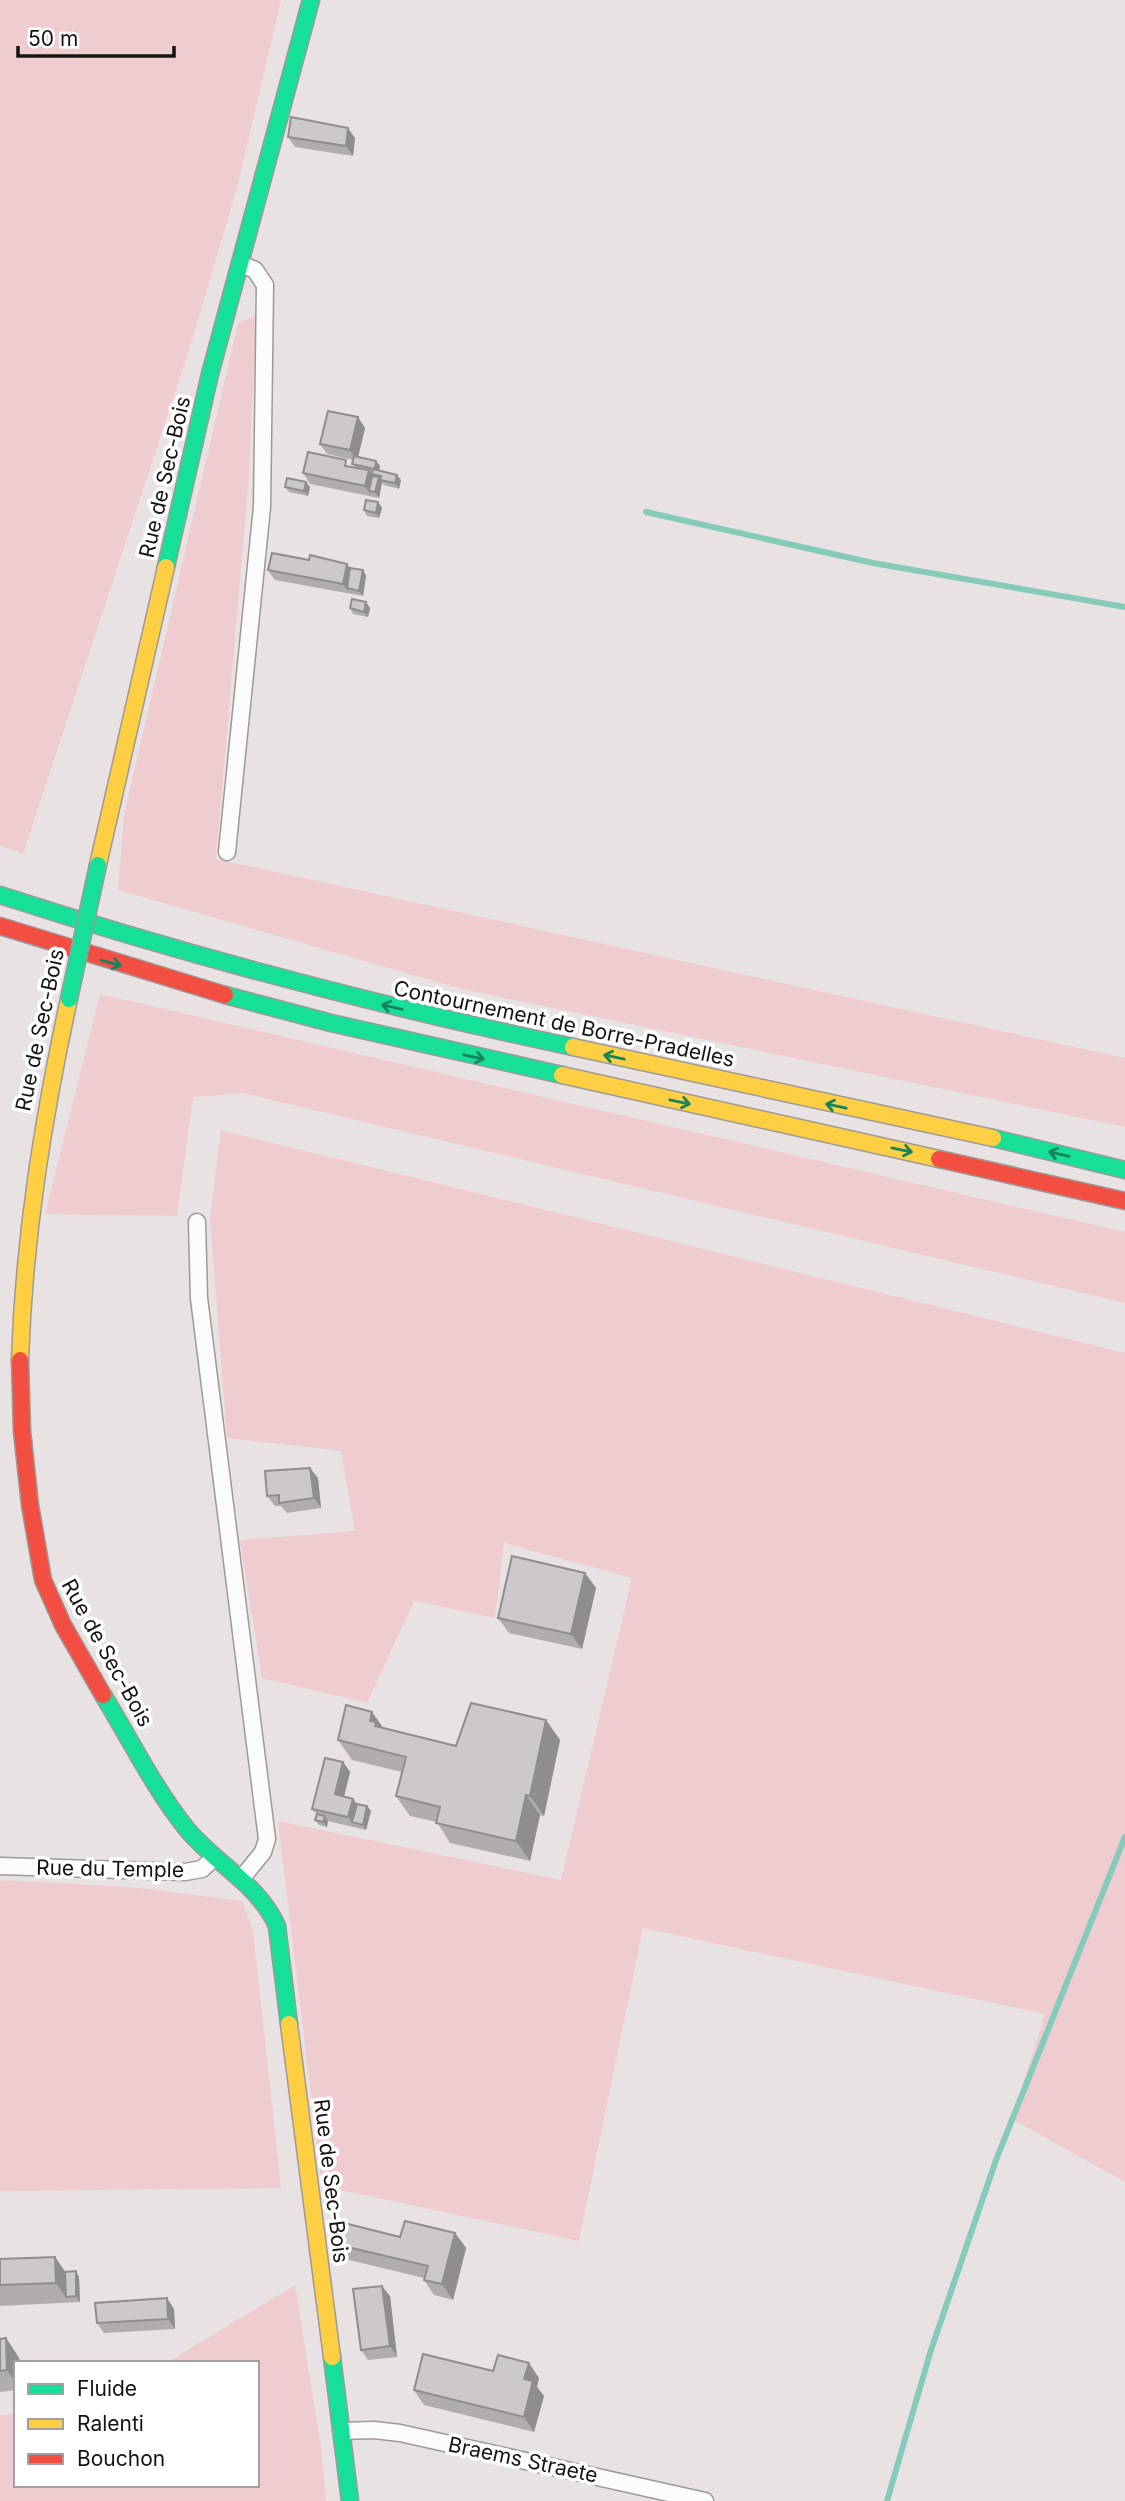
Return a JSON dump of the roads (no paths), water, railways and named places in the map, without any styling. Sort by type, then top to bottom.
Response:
[{"type":"main road","name":"Rue de Sec-Bois","points":[[8,1285],[98,865],[208,386],[312,0]]},
{"type":"main road","name":"Contournement de Borre-Pradelles","points":[[0,895],[206,960],[390,1007],[1125,1171]]},
{"type":"main road","points":[[0,926],[159,977],[321,1021],[1125,1201]]},
{"type":"main road","name":"Rue de Sec-Bois","points":[[6,1440],[15,1491],[28,1537],[64,1626],[169,1804],[195,1838],[263,1898],[279,1934],[350,2501]]},
{"type":"street","points":[[227,852],[259,541],[264,439],[265,285],[260,274],[242,264]]},
{"type":"street","points":[[197,1222],[199,1298],[205,1352],[267,1839],[263,1852],[242,1878]]},
{"type":"street","name":"Rue du Temple","points":[[0,1866],[185,1872],[202,1868],[215,1857]]},
{"type":"street","name":"Braems Straete","points":[[341,2431],[393,2432],[705,2501]]},
{"type":"waterway","points":[[646,512],[873,563],[1125,607]]},
{"type":"waterway","points":[[887,2501],[931,2350],[996,2160],[1125,1837]]}]
